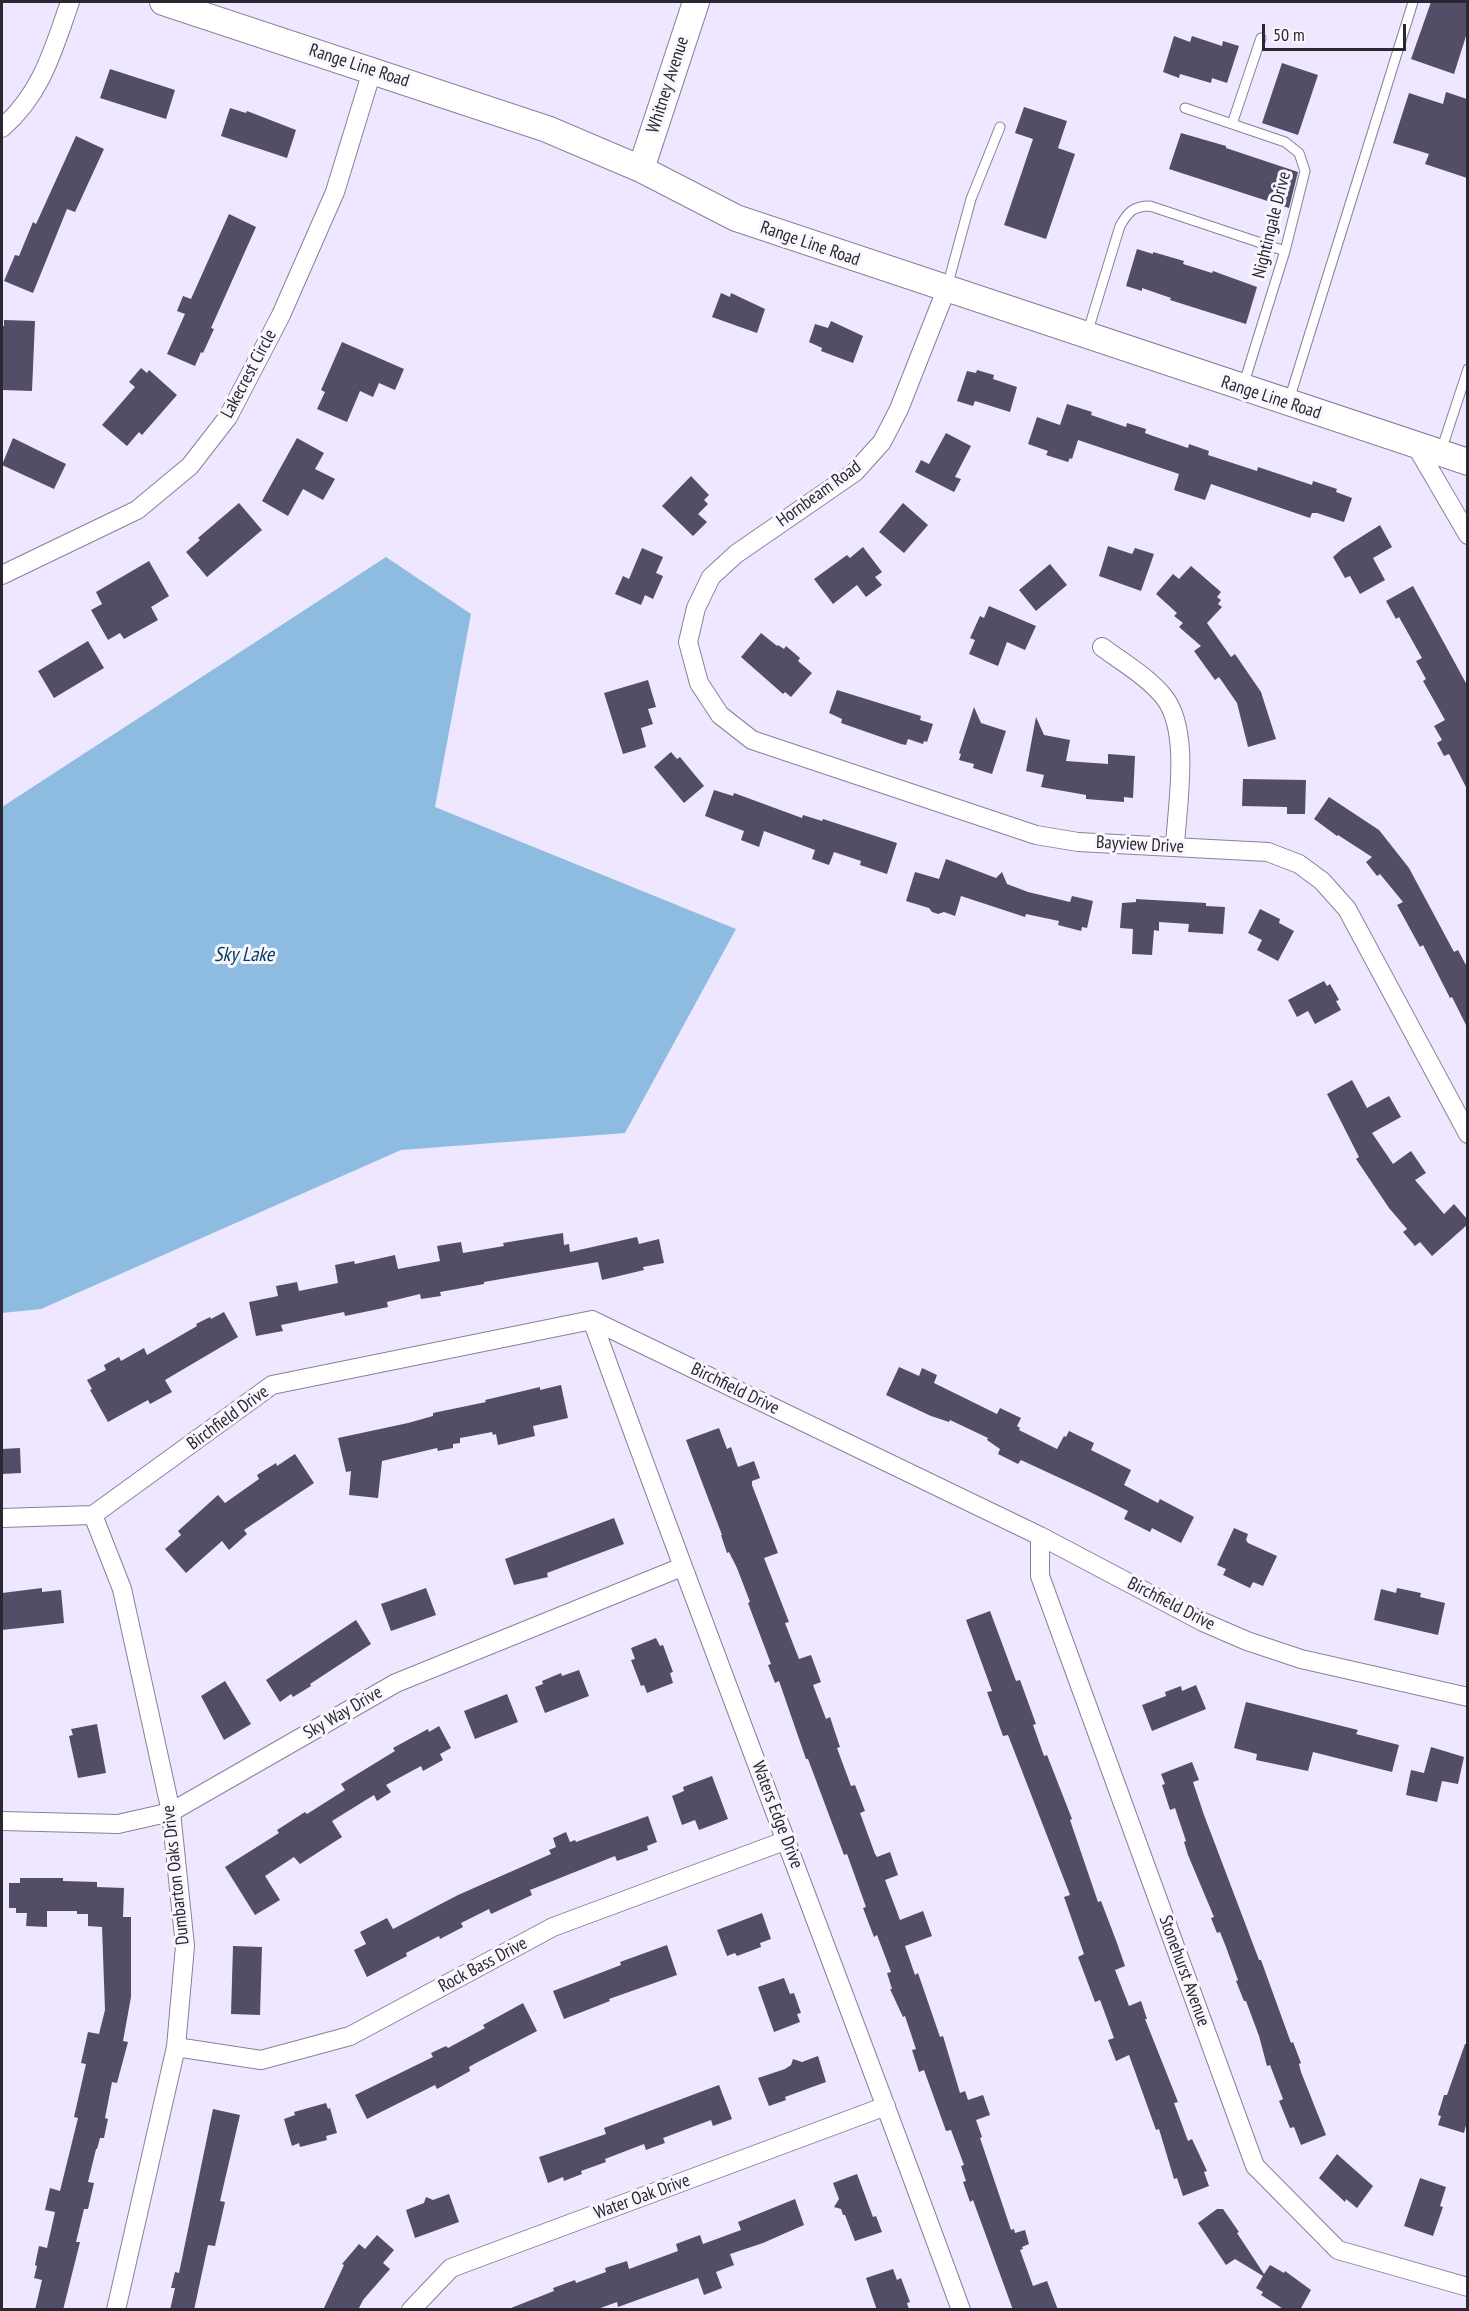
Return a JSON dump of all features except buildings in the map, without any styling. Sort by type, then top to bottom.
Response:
[{"type":"main road","name":"Range Line Road","points":[[163,2],[548,129],[641,169],[736,218],[946,290],[1467,462]]},
{"type":"main road","name":"Whitney Avenue","points":[[641,169],[696,2]]},
{"type":"street","points":[[2,128],[19,113],[45,73],[70,2]]},
{"type":"street","name":"Lakecrest Circle","points":[[2,575],[137,510],[190,466],[228,417],[280,315],[335,192],[372,71]]},
{"type":"street","name":"Hornbeam Road","points":[[699,683],[688,642],[696,608],[711,577],[736,554],[855,471],[882,442],[899,410],[946,290]]},
{"type":"street","points":[[1428,449],[1467,535]]},
{"type":"street","points":[[1102,647],[1164,697],[1177,723],[1181,744],[1174,846]]},
{"type":"street","name":"Bayview Drive","points":[[699,683],[720,715],[752,740],[1036,835],[1078,842],[1268,852],[1299,864],[1322,881],[1347,909],[1467,1134]]},
{"type":"street","name":"Birchfield Drive","points":[[93,1515],[272,1385],[592,1320],[1040,1536],[1203,1622],[1247,1641],[1301,1659],[1467,1697]]},
{"type":"street","name":"Waters Edge Drive","points":[[592,1320],[682,1567],[787,1840],[961,2310]]},
{"type":"street","points":[[2,1518],[93,1515]]},
{"type":"street","name":"Dumbarton Oaks Drive","points":[[93,1515],[122,1589],[171,1812],[185,1946],[176,2048],[116,2310]]},
{"type":"street","name":"Stonehurst Avenue","points":[[1040,1536],[1040,1576],[1255,2166],[1338,2250],[1467,2286]]},
{"type":"street","name":"Sky Way Drive","points":[[2,1821],[118,1824],[171,1812],[396,1683],[682,1567]]},
{"type":"street","name":"Rock Bass Drive","points":[[176,2048],[261,2060],[350,2036],[554,1927],[787,1840]]},
{"type":"street","name":"Water Oak Drive","points":[[411,2310],[451,2268],[886,2106]]},
{"type":"lane","points":[[1288,404],[1413,2]]},
{"type":"lane","points":[[1232,124],[1261,38]]},
{"type":"lane","name":"Nightingale Drive","points":[[1185,108],[1285,142],[1299,153],[1305,171],[1284,251],[1242,388]]},
{"type":"lane","points":[[946,290],[971,199],[1000,127]]},
{"type":"lane","points":[[1086,336],[1120,226],[1128,212],[1137,206],[1150,206],[1284,251]]},
{"type":"lane","points":[[1428,449],[1467,369]]},
{"type":"water","name":"Sky Lake","points":[[386,557],[471,614],[435,807],[736,929],[625,1133],[401,1150],[41,1309],[2,1313],[2,807]]}]
